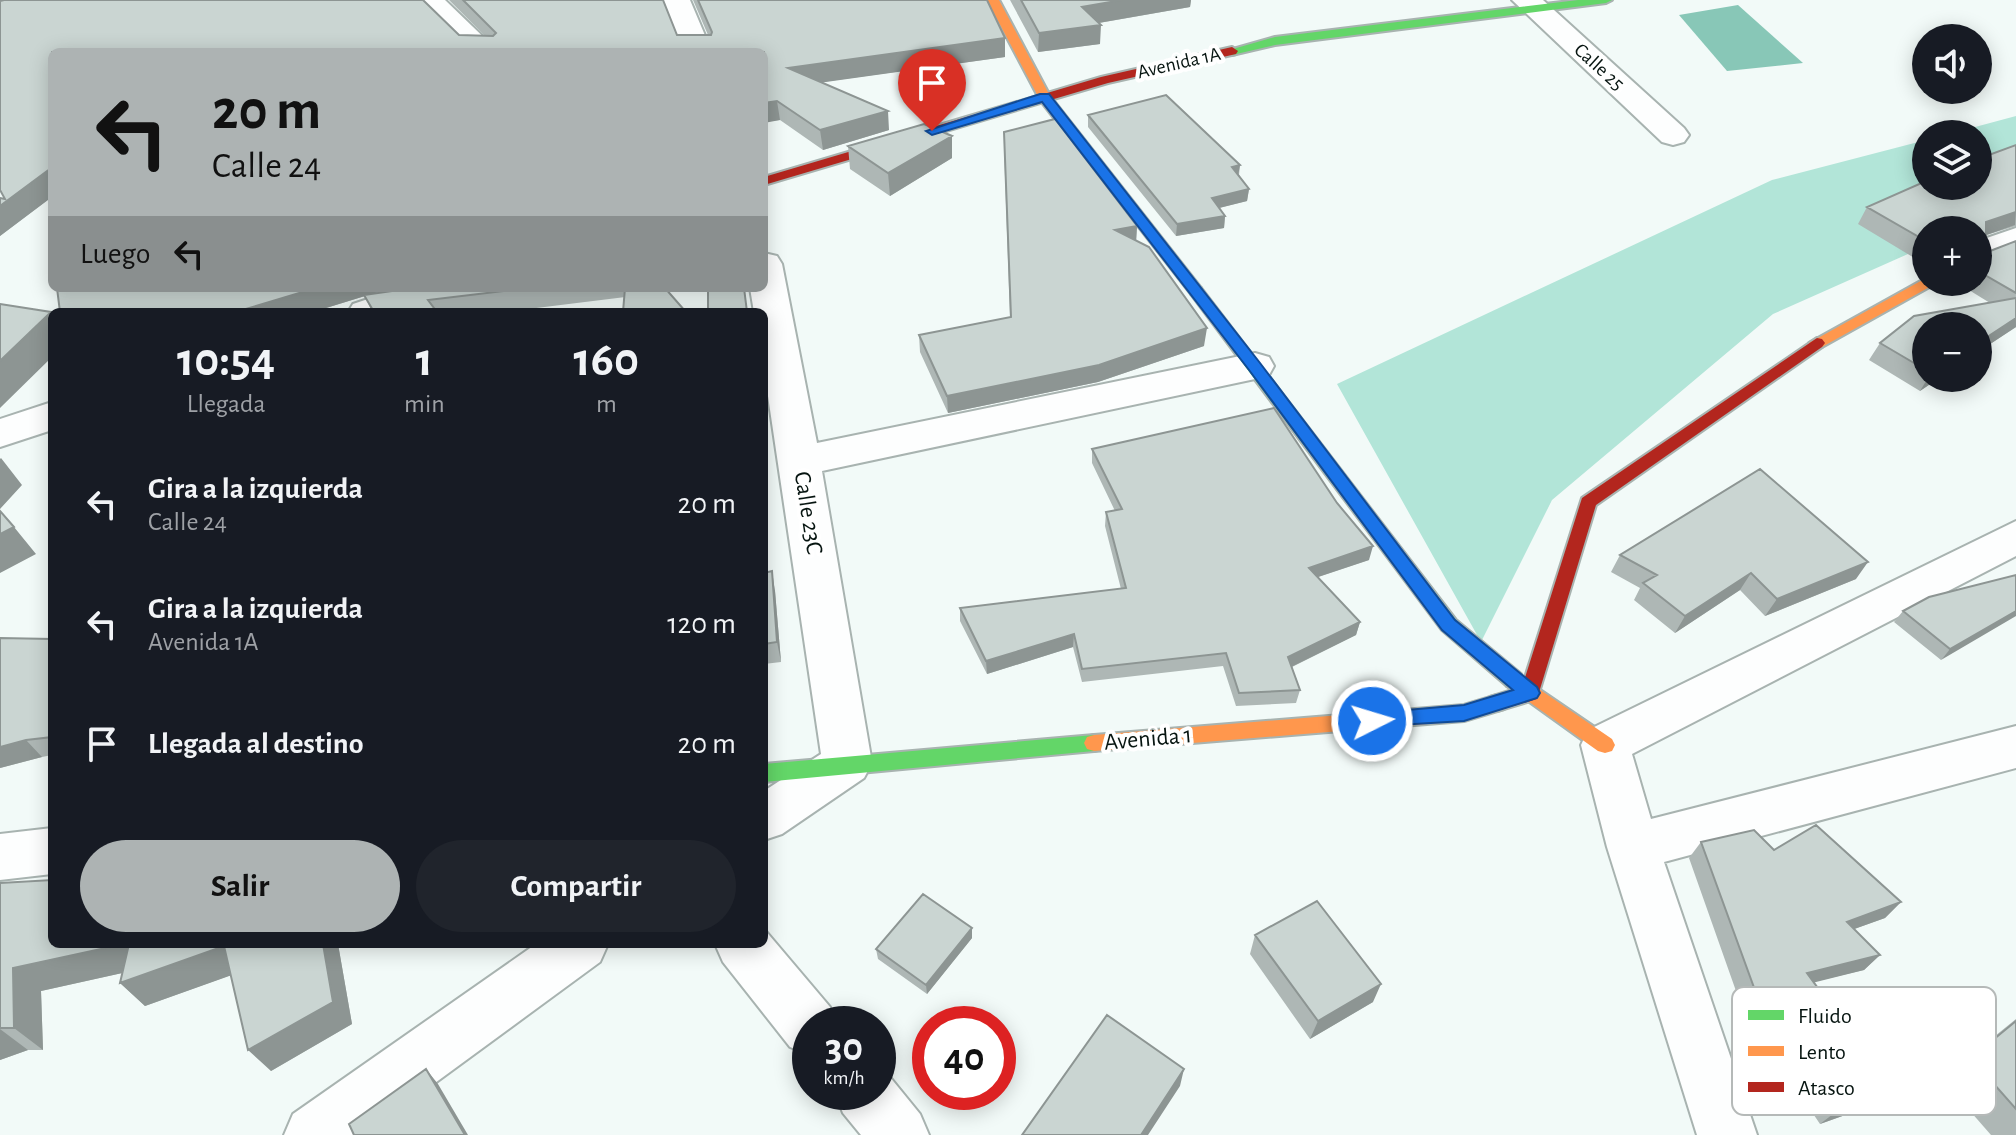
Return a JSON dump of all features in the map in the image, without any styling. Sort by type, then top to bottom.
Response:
[{"type":"street","points":[[428,0],[480,48]]},
{"type":"street","points":[[676,0],[695,48]]},
{"type":"street","points":[[993,0],[1044,97],[1255,366],[1449,625],[1530,693],[1605,745],[1633,847],[1727,1135]]},
{"type":"street","name":"Avenida 1A","points":[[768,180],[1044,97],[1275,41],[1529,3],[1606,0]]},
{"type":"street","name":"Calle 25","points":[[1529,3],[1673,135]]},
{"type":"street","points":[[1992,248],[2016,238]]},
{"type":"street","name":"Calle 23C","points":[[768,286],[800,461],[847,763]]},
{"type":"street","points":[[1530,693],[1588,502],[1817,343],[1912,291]]},
{"type":"street","points":[[378,308],[426,292]]},
{"type":"street","points":[[800,461],[1255,366]]},
{"type":"street","points":[[0,433],[48,417]]},
{"type":"street","points":[[1605,745],[2016,537]]},
{"type":"street","name":"Avenida 1","points":[[768,773],[847,763],[1464,713],[1530,693]]},
{"type":"street","points":[[1633,847],[2016,747]]},
{"type":"street","points":[[768,815],[847,763]]},
{"type":"street","points":[[0,857],[48,851]]},
{"type":"street","points":[[314,1135],[575,948]]},
{"type":"street","points":[[745,948],[793,1006]]},
{"type":"street","points":[[879,1110],[899,1135]]},
{"type":"shaded area","points":[[1738,5],[1803,63],[1727,71],[1679,15]]},
{"type":"shaded area","points":[[2016,116],[2016,210],[1989,216],[1912,216],[1912,252],[1773,314],[1552,500],[1481,642],[1337,384],[1772,180],[1912,144],[1912,200],[1992,200],[1992,122]]},
{"type":"building","points":[[423,0],[459,35],[493,36],[496,33],[463,0],[663,0],[677,35],[711,35],[698,0],[987,0],[1005,38],[788,68],[888,111],[820,130],[777,101],[768,102],[768,48],[48,48],[48,182],[47,171],[0,206],[0,198],[5,199],[0,190],[0,1]]},
{"type":"building","points":[[1021,0],[1122,0],[1082,7],[1101,25],[1039,33]]},
{"type":"building","points":[[1166,95],[1240,165],[1232,167],[1249,189],[1212,198],[1225,216],[1177,224],[1088,115]]},
{"type":"building","points":[[1055,119],[1137,226],[1115,230],[1149,247],[1207,328],[1099,365],[947,396],[919,335],[1011,317],[1004,132]]},
{"type":"building","points":[[924,124],[952,136],[888,173],[848,146]]},
{"type":"building","points":[[2016,145],[2016,212],[1992,220],[1992,216],[1912,216],[1912,233],[1867,207],[1912,187],[1912,200],[1992,200],[1992,154]]},
{"type":"building","points":[[2016,241],[2016,293],[1992,279],[1992,250]]},
{"type":"building","points":[[58,292],[303,292],[249,308],[60,308]]},
{"type":"building","points":[[385,292],[495,292],[428,300],[434,308],[372,308],[364,295]]},
{"type":"building","points":[[625,292],[668,292],[682,308],[623,308]]},
{"type":"building","points":[[708,292],[744,292],[746,308],[708,308]]},
{"type":"building","points":[[2016,298],[2016,318],[1992,334],[1992,312],[1937,312]]},
{"type":"building","points":[[0,304],[48,312],[48,315],[0,361]]},
{"type":"building","points":[[1912,318],[1912,362],[1880,343]]},
{"type":"building","points":[[1274,408],[1337,503],[1373,546],[1309,568],[1360,622],[1288,657],[1300,690],[1239,693],[1226,653],[1082,669],[1074,634],[986,661],[960,608],[1126,588],[1106,512],[1122,509],[1092,449]]},
{"type":"building","points":[[1760,469],[1868,562],[1777,599],[1751,573],[1685,616],[1643,583],[1657,575],[1620,555]]},
{"type":"building","points":[[0,511],[14,527],[0,534]]},
{"type":"building","points":[[772,571],[777,642],[768,643],[768,572]]},
{"type":"building","points":[[2016,575],[2016,611],[1950,649],[1903,611],[1929,597]]},
{"type":"building","points":[[0,638],[48,639],[48,737],[0,747]]},
{"type":"building","points":[[1816,825],[1901,902],[1847,922],[1880,955],[1807,973],[1817,987],[1754,987],[1701,842],[1754,830],[1774,850]]},
{"type":"building","points":[[48,880],[48,948],[106,948],[13,968],[14,1028],[0,1028],[0,883]]},
{"type":"building","points":[[923,894],[972,928],[926,985],[876,949]]},
{"type":"building","points":[[1317,901],[1381,984],[1318,1021],[1255,935]]},
{"type":"building","points":[[128,948],[218,948],[120,983]]},
{"type":"building","points":[[224,948],[324,948],[333,1002],[248,1050]]},
{"type":"building","points":[[1107,1015],[1184,1069],[1141,1135],[1022,1135]]},
{"type":"building","points":[[2016,1021],[2016,1109],[1996,1086],[1996,1037]]},
{"type":"building","points":[[426,1069],[465,1135],[354,1135],[349,1124]]},
{"type":"traffic: fast","points":[[1232,51],[1275,41],[1606,0]]},
{"type":"traffic: fast","points":[[1196,291],[1449,625],[1514,680]]},
{"type":"traffic: fast","points":[[768,773],[1094,743]]},
{"type":"traffic: slow","points":[[993,0],[1044,97],[1196,291]]},
{"type":"traffic: slow","points":[[1817,343],[1912,291]]},
{"type":"traffic: slow","points":[[1514,680],[1605,745]]},
{"type":"traffic: slow","points":[[1094,743],[1464,713],[1497,703]]},
{"type":"traffic: jam","points":[[768,180],[1105,80],[1232,51]]},
{"type":"traffic: jam","points":[[1497,703],[1530,693],[1588,502],[1817,343]]},
{"type":"route","points":[[932,131],[1044,97],[1255,366],[1449,625],[1530,693],[1464,713],[1372,721]]}]
